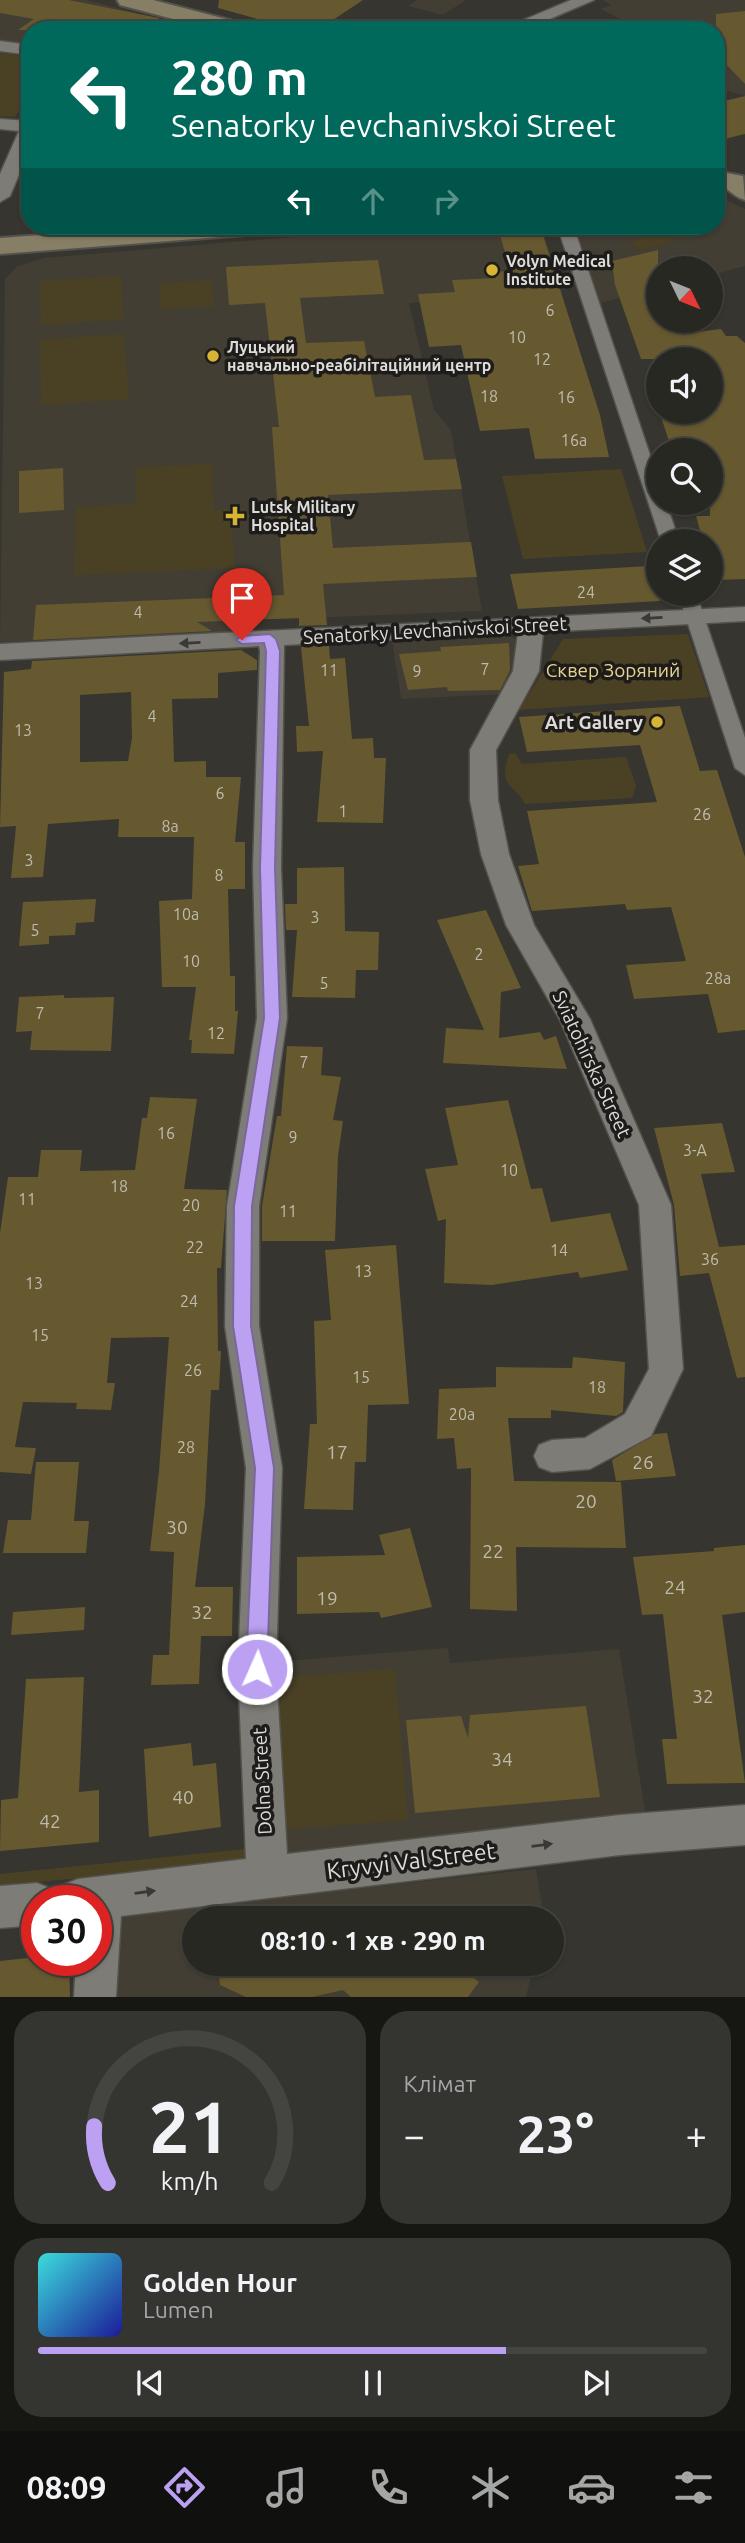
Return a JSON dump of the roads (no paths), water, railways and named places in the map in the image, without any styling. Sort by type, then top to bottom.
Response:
[{"type":"main road","points":[[128,0],[164,4],[214,21]]},
{"type":"main road","points":[[0,246],[143,235]]},
{"type":"street","points":[[531,21],[586,0]]},
{"type":"street","points":[[537,4],[556,11]]},
{"type":"street","points":[[0,46],[21,49]]},
{"type":"street","points":[[0,124],[21,126]]},
{"type":"street","points":[[0,196],[21,148]]},
{"type":"street","points":[[568,235],[666,529]]},
{"type":"street","name":"Senatorky Levchanivskoi Street","points":[[0,652],[529,624],[682,606]]},
{"type":"street","points":[[691,606],[745,768]]},
{"type":"street","name":"Senatorky Levchanivskoi Street","points":[[697,606],[745,614]]},
{"type":"street","name":"Sviatohirska Street","points":[[529,624],[531,637],[526,670],[483,750],[484,800],[495,854],[520,925],[575,1019],[655,1205],[666,1369],[638,1425],[590,1453],[552,1456]]},
{"type":"street","name":"Dolna Street","points":[[268,1878],[257,1669],[264,1468],[242,1326],[243,1206],[272,1018],[267,868],[273,651],[270,639]]},
{"type":"street","name":"Kryvyi Val Street","points":[[112,1897],[620,1835],[745,1825]]},
{"type":"street","points":[[0,1907],[21,1905]]},
{"type":"street","points":[[94,1976],[95,1997]]},
{"type":"place","name":"Volyn Medical Institute","points":[[492,270]]},
{"type":"place","name":"Луцький навчально-реабілітаційний центр","points":[[213,356]]},
{"type":"place","name":"Lutsk Military Hospital","points":[[235,516]]},
{"type":"place","name":"Art Gallery","points":[[657,722]]},
{"type":"park label","name":"Сквер Зоряний","points":[[613,670]]}]
